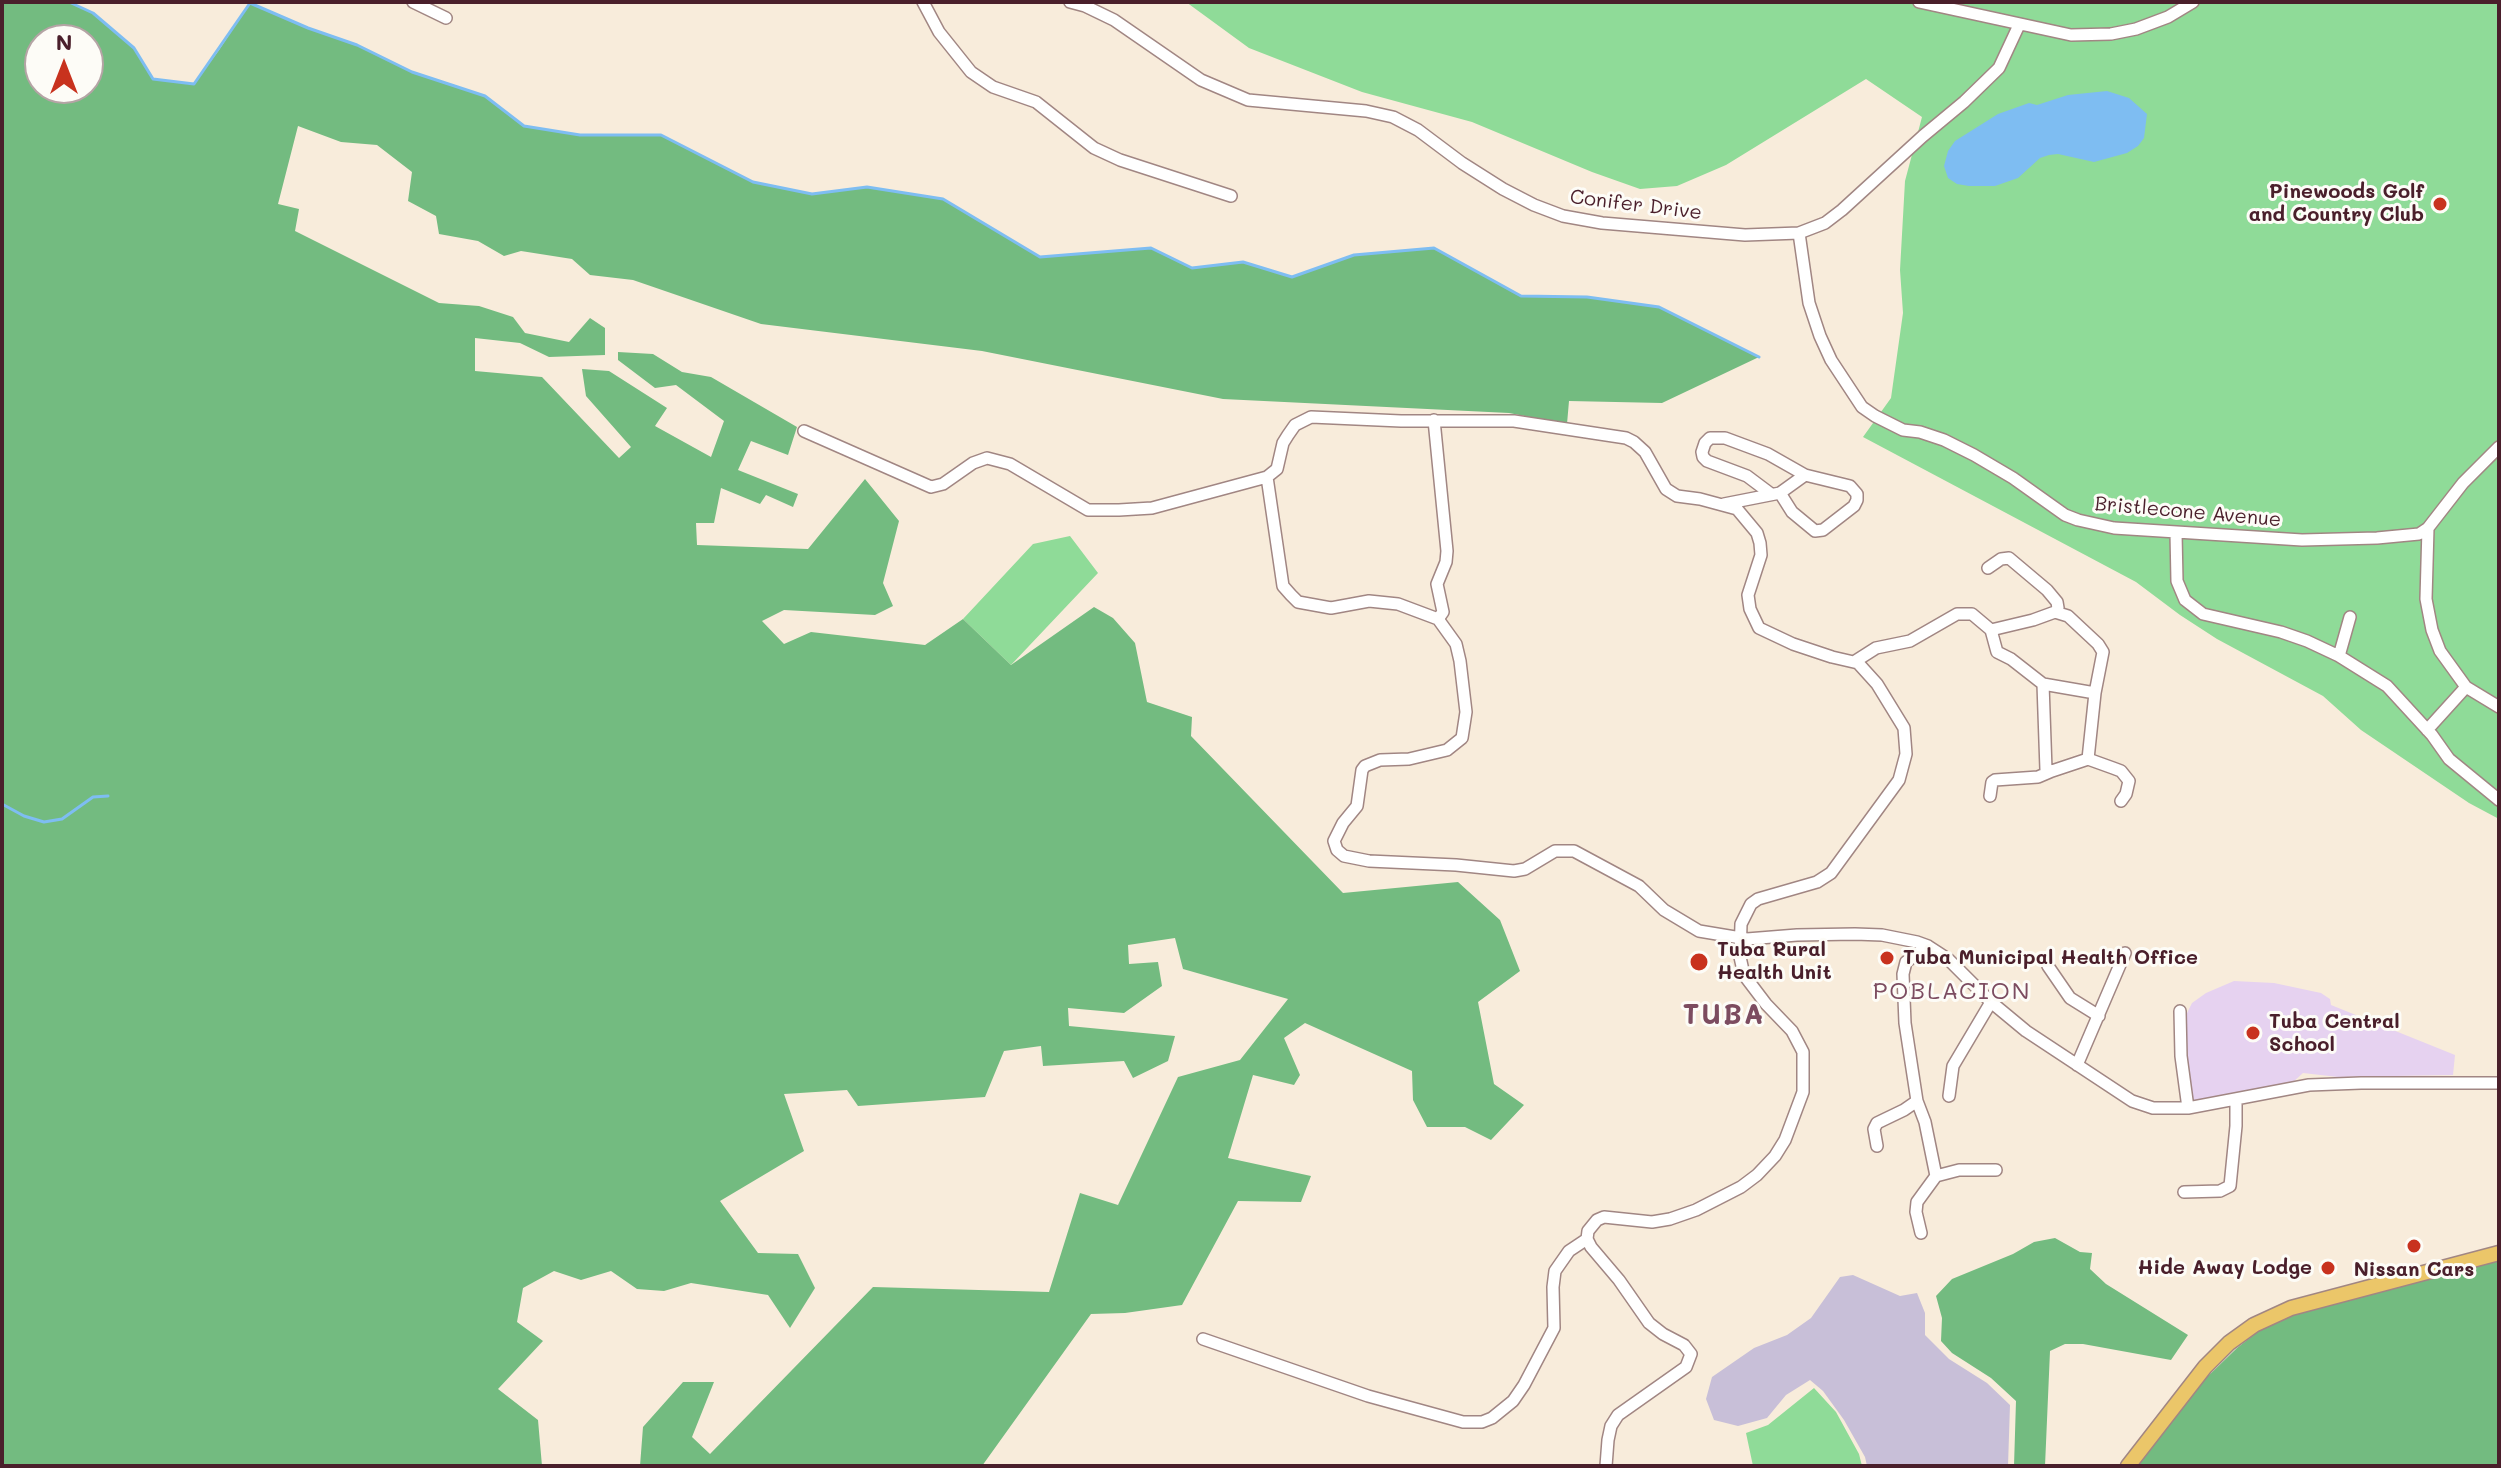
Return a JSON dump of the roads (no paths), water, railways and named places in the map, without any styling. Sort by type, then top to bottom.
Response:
[{"type":"main road","points":[[2128,1466],[2205,1367],[2229,1343],[2254,1325],[2291,1308],[2499,1253]]},
{"type":"street","points":[[413,2],[446,18]]},
{"type":"street","points":[[923,2],[939,32],[971,72],[993,87],[1036,102],[1094,148],[1107,154],[1231,196]]},
{"type":"street","name":"Conifer Drive","points":[[1070,2],[1114,20],[1201,80],[1248,100],[1366,111],[1393,117],[1418,130],[1503,189],[1563,216],[1602,223],[1745,235],[1799,233],[1825,223],[1842,210],[1999,68],[2019,25]]},
{"type":"street","points":[[1919,2],[2071,35],[2111,34],[2136,29],[2168,17],[2193,2]]},
{"type":"street","name":"Bristlecone Avenue","points":[[1799,233],[1809,303],[1820,336],[1831,360],[1862,407],[1903,430],[1944,440],[1974,455],[2065,515],[2114,528],[2302,540],[2419,534],[2428,528]]},
{"type":"street","points":[[804,431],[931,487],[943,484],[981,460],[996,459],[1010,464],[1088,510],[1152,508],[1267,477],[1277,469],[1283,443],[1295,425],[1311,417],[1514,421],[1626,438],[1645,452],[1666,489],[1677,496],[1737,509],[1748,520],[1760,543],[1761,555],[1748,595],[1750,609],[1759,628],[1793,644],[1854,662],[1865,669],[1904,728],[1906,754],[1899,780],[1831,873],[1817,882],[1758,899],[1741,924],[1741,966],[1744,975],[1758,996],[1792,1031],[1803,1052],[1803,1092],[1785,1140],[1757,1175],[1741,1187],[1696,1210],[1652,1222],[1604,1217],[1592,1224],[1587,1239],[1569,1251],[1555,1271],[1554,1328],[1513,1401],[1492,1418],[1482,1422],[1463,1422],[1368,1396],[1203,1339]]},
{"type":"street","points":[[1434,420],[1447,551],[1437,584],[1443,612],[1438,619]]},
{"type":"street","points":[[1710,438],[1725,438],[1768,454],[1805,475],[1850,486],[1857,494],[1854,506],[1823,530],[1815,531],[1776,494],[1747,476],[1707,461],[1702,452],[1710,438]]},
{"type":"street","points":[[2499,447],[2463,483],[2428,528],[2426,599],[2440,651],[2466,687],[2499,707]]},
{"type":"street","points":[[1723,505],[1776,494],[1805,475]]},
{"type":"street","points":[[1267,477],[1283,586],[1298,602],[1331,608],[1359,601],[1398,604],[1438,619],[1456,644],[1460,661],[1466,712],[1464,732],[1457,743],[1447,750],[1409,759],[1380,760],[1365,766],[1357,806],[1334,841],[1340,854],[1369,861],[1514,871],[1525,869],[1555,851],[1574,851],[1639,886],[1664,910],[1690,928],[1740,938],[1855,934],[1904,938],[1928,946],[1965,974],[1991,1002],[2026,1031],[2143,1106],[2188,1108],[2309,1085],[2499,1083]]},
{"type":"street","points":[[2176,533],[2177,581],[2185,600],[2203,614],[2281,632],[2339,656],[2387,686],[2449,759],[2499,800]]},
{"type":"street","points":[[1988,568],[2001,559],[2009,558],[2047,590],[2057,602],[2055,612]]},
{"type":"street","points":[[1991,630],[2055,612],[2068,616],[2098,644],[2103,652],[2088,759]]},
{"type":"street","points":[[1854,662],[1876,648],[1910,641],[1962,613],[1977,617],[1991,630],[1997,652],[2043,684],[2095,693]]},
{"type":"street","points":[[2339,656],[2350,617]]},
{"type":"street","points":[[2043,684],[2044,767],[2052,771]]},
{"type":"street","points":[[2427,730],[2466,687]]},
{"type":"street","points":[[1990,796],[1995,780],[2038,777],[2088,759],[2121,771],[2126,776],[2128,787],[2121,801]]},
{"type":"street","points":[[1928,946],[1906,962],[1903,974],[1905,1023],[1917,1101],[1925,1122],[1936,1176]]},
{"type":"street","points":[[2077,1065],[2125,953]]},
{"type":"street","points":[[2048,966],[2070,998],[2099,1016]]},
{"type":"street","points":[[1949,1096],[1953,1066],[1991,1002]]},
{"type":"street","points":[[2180,1011],[2181,1056],[2188,1108]]},
{"type":"street","points":[[2184,1192],[2220,1191],[2230,1186],[2236,1099]]},
{"type":"street","points":[[1877,1146],[1874,1129],[1877,1123],[1917,1101]]},
{"type":"street","points":[[1921,1233],[1917,1202],[1936,1176],[1959,1170],[1996,1170]]},
{"type":"street","points":[[1587,1239],[1649,1323],[1689,1349],[1691,1358],[1686,1367],[1618,1415],[1611,1426],[1606,1466]]},
{"type":"water","points":[[2107,91],[2129,98],[2147,114],[2144,138],[2127,153],[2094,162],[2049,155],[2040,158],[2018,178],[1995,186],[1957,184],[1948,178],[1944,166],[1955,141],[1998,114],[2029,103],[2037,105],[2068,95]]},
{"type":"waterway","points":[[69,2],[93,13],[134,48],[153,79],[194,84],[250,3],[357,45],[412,72],[485,96],[524,126],[580,135],[661,135],[753,182],[812,194],[867,187],[943,199],[1040,257],[1151,248],[1192,268],[1243,262],[1292,277],[1354,255],[1434,248],[1521,296],[1587,297],[1659,307],[1759,357]]},
{"type":"waterway","points":[[2,804],[44,822],[62,819],[93,797],[108,796]]},
{"type":"place","name":"Pinewoods Golf and Country Club","points":[[2440,204]]},
{"type":"place","name":"Tuba Municipal Health Office","points":[[1887,958]]},
{"type":"place","name":"Tuba Rural Health Unit","points":[[1699,962]]},
{"type":"place","name":"Tuba Central School","points":[[2253,1033]]},
{"type":"place","name":"Nissan Cars","points":[[2414,1246]]},
{"type":"place","name":"Hide Away Lodge","points":[[2328,1268]]},
{"type":"district","name":"POBLACION","points":[[1952,992]]},
{"type":"district","name":"TUBA","points":[[1724,1015]]}]
